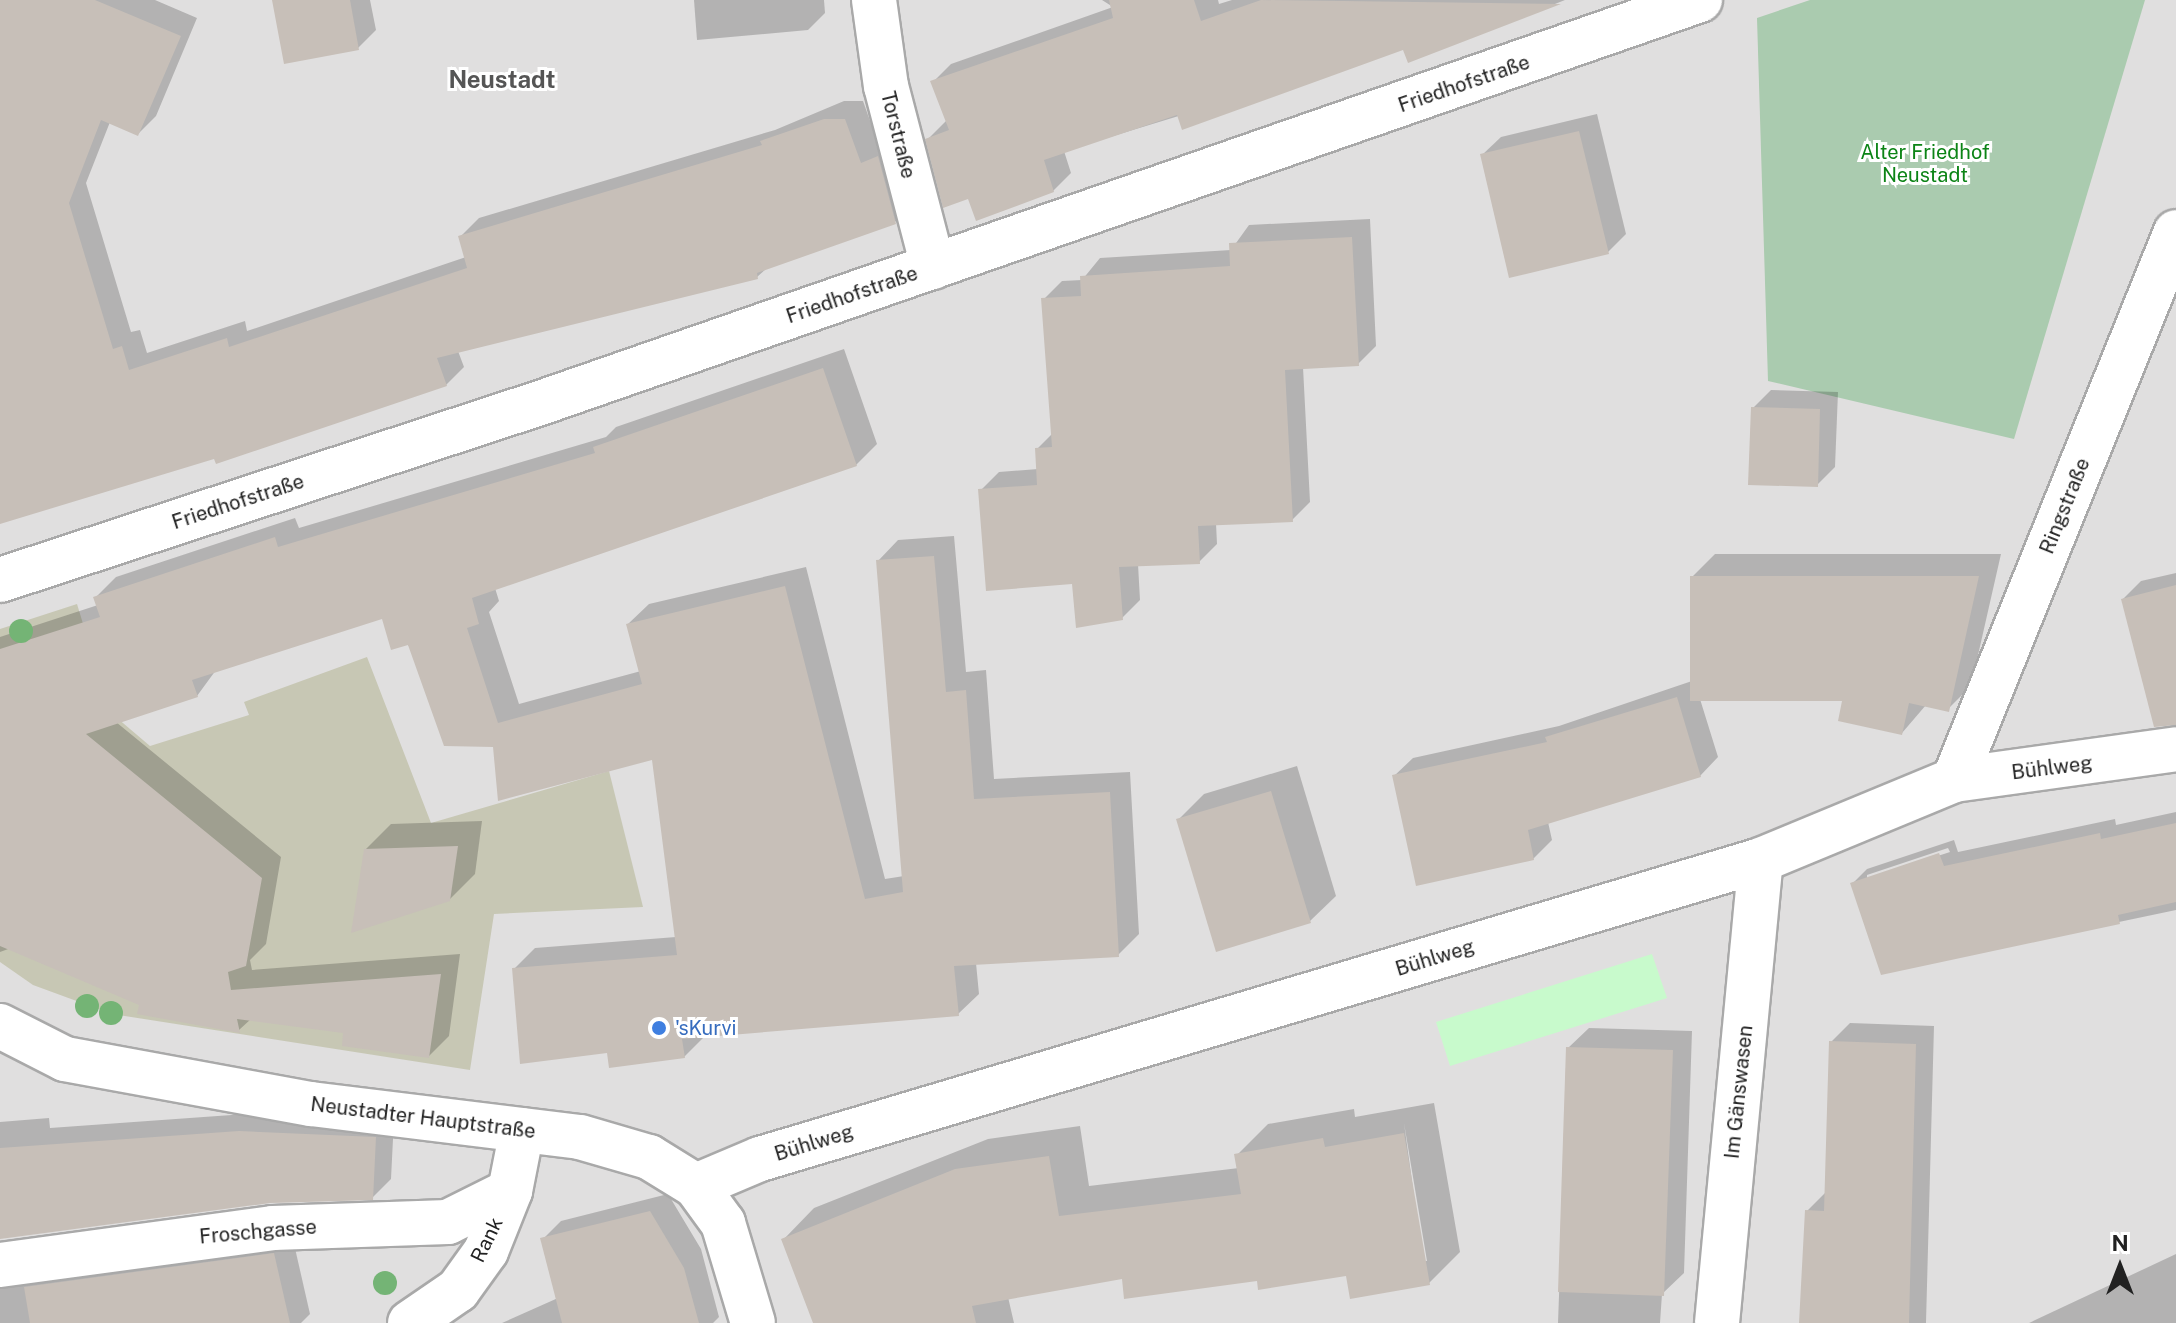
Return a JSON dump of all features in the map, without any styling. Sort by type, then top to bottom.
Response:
[{"type":"street","name":"Torstraße","points":[[874,0],[886,86],[933,267]]},
{"type":"street","name":"Friedhofstraße","points":[[0,580],[933,267],[1680,4]]},
{"type":"street","name":"Ringstraße","points":[[1954,780],[2176,232]]},
{"type":"street","name":"Bühlweg","points":[[696,1186],[760,1159],[1761,860],[1954,780],[2176,749]]},
{"type":"street","name":"Im Gänswasen","points":[[1717,1323],[1761,860]]},
{"type":"street","name":"Neustadter Hauptstraße","points":[[0,1026],[79,1062],[311,1104],[580,1137],[649,1157],[696,1186],[723,1223],[753,1323]]},
{"type":"street","name":"Rank","points":[[410,1323],[458,1290],[486,1251],[510,1191],[522,1130]]},
{"type":"street","name":"Froschgasse","points":[[0,1265],[273,1228],[448,1222],[510,1191]]},
{"type":"shaded area","points":[[0,0],[2176,0],[2176,1323],[0,1323]]},
{"type":"shaded area","points":[[77,604],[110,712],[150,746],[249,715],[244,702],[367,657],[431,823],[609,771],[643,907],[494,914],[470,1070],[112,1014],[33,985],[0,962],[0,629]]},
{"type":"green space","name":"Alter Friedhof Neustadt","points":[[1810,0],[2145,0],[2014,439],[1768,381],[1757,18]]},
{"type":"green space","points":[[1652,954],[1667,998],[1450,1066],[1436,1022]]},
{"type":"building","points":[[0,0],[95,0],[181,36],[138,136],[101,120],[69,203],[113,349],[122,346],[129,370],[227,338],[229,347],[467,268],[458,236],[762,145],[760,141],[824,119],[845,119],[861,163],[878,156],[896,224],[757,273],[758,279],[437,358],[447,386],[216,464],[214,459],[0,524]]},
{"type":"building","points":[[272,0],[350,0],[359,50],[284,64]]},
{"type":"building","points":[[1109,0],[1194,0],[1201,21],[1261,0],[1561,4],[1408,63],[1403,50],[1182,130],[1177,115],[1044,160],[1054,192],[976,221],[968,199],[943,208],[925,139],[949,130],[930,81],[1113,18]]},
{"type":"building","points":[[1579,131],[1609,254],[1509,278],[1480,154]]},
{"type":"building","points":[[1352,237],[1359,366],[1285,370],[1293,522],[1198,526],[1200,564],[1119,567],[1123,620],[1076,628],[1072,584],[986,591],[978,489],[1037,485],[1035,448],[1052,447],[1041,298],[1081,296],[1080,276],[1230,266],[1229,243]]},
{"type":"building","points":[[823,368],[857,466],[472,598],[479,624],[467,628],[498,723],[642,684],[626,624],[785,586],[865,899],[903,892],[876,560],[934,556],[946,692],[966,690],[974,799],[1110,792],[1119,957],[954,966],[959,1016],[682,1039],[685,1058],[609,1068],[607,1053],[520,1064],[512,968],[677,955],[652,760],[498,801],[493,747],[444,746],[408,645],[391,650],[382,619],[192,680],[198,697],[86,734],[262,878],[246,966],[228,972],[231,990],[441,974],[429,1058],[342,1046],[343,1033],[237,1019],[240,1033],[137,1014],[139,1005],[0,946],[0,649],[100,617],[93,597],[275,537],[278,547],[595,453],[593,447]]},
{"type":"building","points":[[1751,407],[1820,409],[1818,487],[1748,485]]},
{"type":"building","points":[[1690,576],[1979,576],[1949,712],[1909,703],[1902,735],[1838,721],[1842,701],[1690,701]]},
{"type":"building","points":[[2176,585],[2176,725],[2154,727],[2121,599]]},
{"type":"building","points":[[1677,697],[1701,777],[1528,830],[1534,860],[1416,886],[1392,775],[1547,742],[1545,737]]},
{"type":"building","points":[[1271,791],[1311,923],[1216,952],[1176,819]]},
{"type":"building","points":[[2176,823],[2176,902],[2118,915],[2120,924],[1881,975],[1850,883],[1939,853],[1944,866],[2100,833],[2101,839]]},
{"type":"building","points":[[458,846],[450,901],[351,933],[364,849]]},
{"type":"building","points":[[1829,1041],[1916,1044],[1909,1323],[1799,1323],[1805,1210],[1824,1211]]},
{"type":"building","points":[[1566,1047],[1673,1050],[1664,1296],[1558,1292]]},
{"type":"building","points":[[239,1131],[376,1137],[373,1200],[270,1203],[0,1239],[0,1148]]},
{"type":"building","points":[[1404,1133],[1430,1285],[1350,1299],[1346,1276],[1258,1290],[1257,1281],[1124,1299],[1122,1279],[972,1306],[976,1323],[813,1323],[781,1239],[955,1169],[1049,1156],[1059,1216],[1241,1194],[1234,1154],[1323,1138],[1325,1147]]},
{"type":"building","points":[[650,1211],[684,1268],[699,1323],[562,1323],[540,1238]]},
{"type":"building","points":[[274,1253],[290,1323],[30,1323],[24,1287]]},
{"type":"place","name":"'sKurvi","points":[[659,1028]]},
{"type":"district","name":"Neustadt","points":[[502,80]]}]
